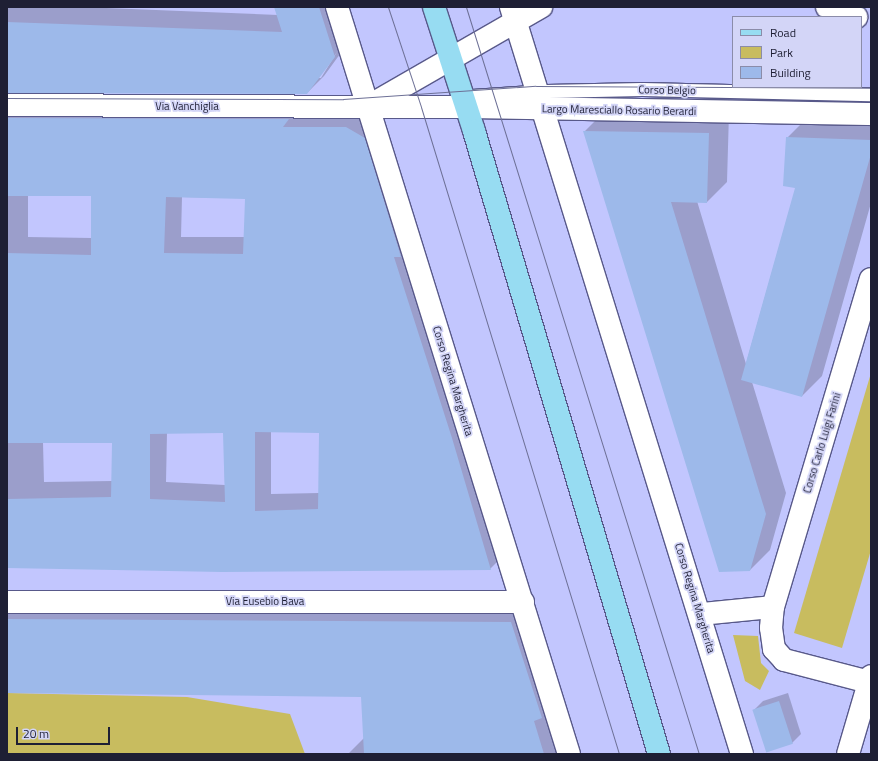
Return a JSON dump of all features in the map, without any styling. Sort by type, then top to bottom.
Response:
[{"type":"main road","points":[[434,7],[465,102],[659,754]]},
{"type":"street","name":"Corso Regina Margherita","points":[[337,7],[569,754]]},
{"type":"street","points":[[367,107],[451,59],[513,13],[541,7]]},
{"type":"street","points":[[827,7],[853,16]]},
{"type":"street","name":"Corso Regina Margherita","points":[[513,13],[701,614],[742,754]]},
{"type":"street","name":"Largo Maresciallo Rosario Berardi","points":[[367,107],[541,100],[871,114]]},
{"type":"street","name":"Via Vanchiglia","points":[[7,104],[367,107]]},
{"type":"street","name":"Corso Carlo Luigi Farini","points":[[848,754],[870,679],[784,660],[774,649],[771,628],[773,607],[871,280]]},
{"type":"street","name":"Via Eusebio Bava","points":[[7,602],[178,600],[523,602]]},
{"type":"street","points":[[701,614],[773,607]]},
{"type":"lane","name":"Corso Belgio","points":[[541,100],[642,89],[871,94]]},
{"type":"green space","points":[[871,373],[871,550],[842,648],[794,633]]},
{"type":"green space","points":[[733,635],[758,636],[761,663],[769,671],[760,690],[745,681]]},
{"type":"green space","points":[[7,693],[187,697],[290,714],[305,754],[7,754]]},
{"type":"building","points":[[274,7],[319,7],[335,57],[307,94],[7,93],[7,22],[282,32]]},
{"type":"building","points":[[7,118],[289,119],[283,127],[346,127],[365,138],[401,257],[394,257],[452,438],[491,570],[222,572],[7,568],[7,499],[111,497],[112,443],[7,443],[7,253],[91,255],[91,196],[7,196]],"holes":[[[166,197],[245,199],[243,254],[164,253]],[[255,432],[319,433],[318,509],[255,511]],[[223,433],[225,502],[150,499],[150,434]]]},
{"type":"building","points":[[583,131],[709,133],[707,203],[671,202],[766,514],[750,571],[719,572]]},
{"type":"building","points":[[786,137],[871,140],[871,154],[802,397],[741,380],[795,188],[783,186]]},
{"type":"building","points":[[7,619],[511,622],[542,718],[534,721],[544,754],[364,754],[361,697],[7,693]]},
{"type":"building","points":[[779,701],[793,744],[766,752],[752,710]]},
{"type":"tram line","points":[[388,7],[421,107],[619,754]]},
{"type":"tram line","points":[[466,7],[699,754]]},
{"type":"tram line","points":[[7,98],[343,99],[536,86],[732,87]]},
{"type":"tram line","points":[[862,88],[871,88]]}]
